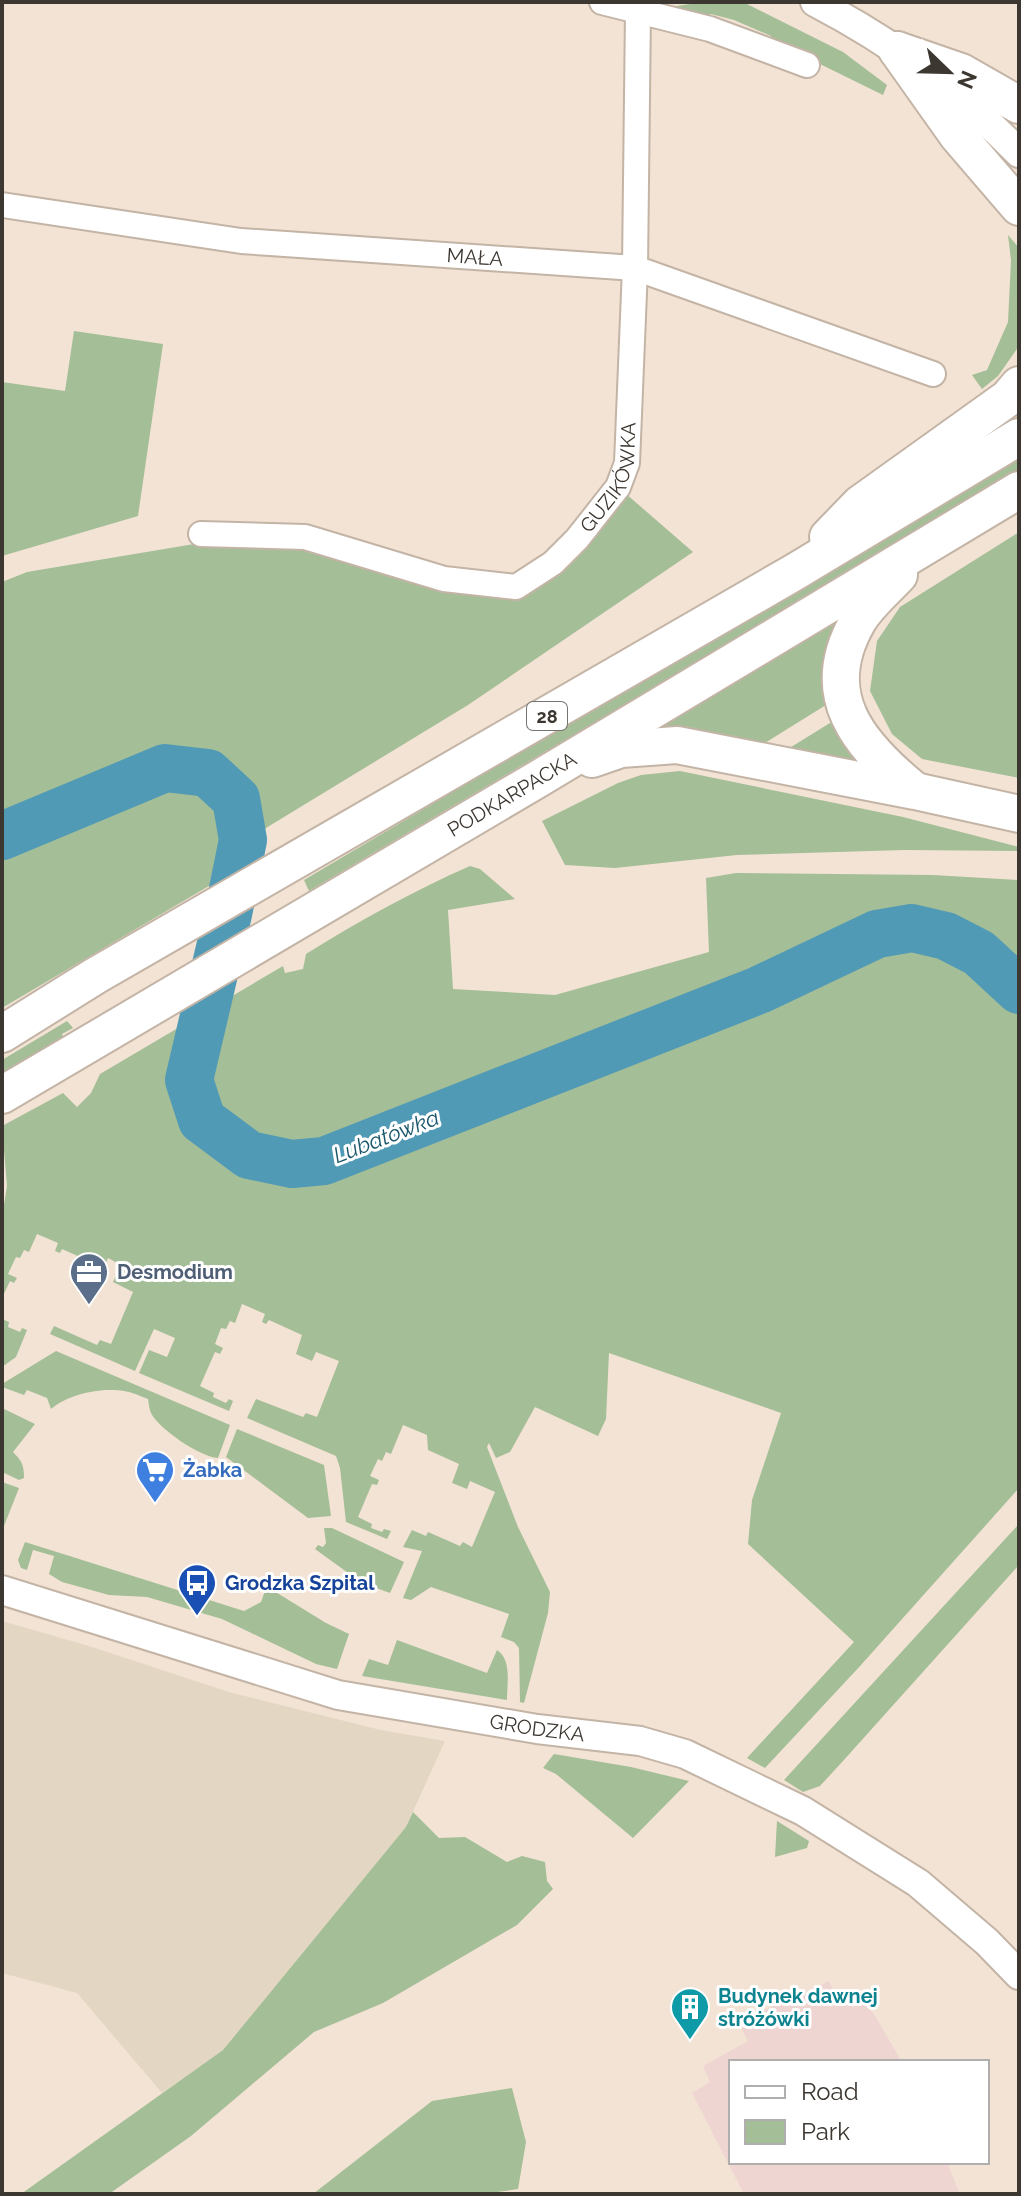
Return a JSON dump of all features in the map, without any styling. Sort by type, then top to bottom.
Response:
[{"type":"main road","points":[[897,50],[961,72],[1019,105]]},
{"type":"main road","points":[[897,50],[958,136],[1019,207]]},
{"type":"main road","points":[[793,573],[860,504],[1008,398],[1019,385]]},
{"type":"main road","name":"28","points":[[2,1034],[95,976],[793,573],[1019,437]]},
{"type":"main road","name":"PODKARPACKA","points":[[2,1095],[538,779],[1019,490]]},
{"type":"main road","points":[[915,791],[879,761],[854,729],[844,707],[841,677],[846,649],[858,620],[923,548]]},
{"type":"main road","points":[[538,779],[621,749],[677,745],[1019,814]]},
{"type":"street","points":[[602,2],[710,29],[807,65]]},
{"type":"street","points":[[815,2],[897,50],[970,104],[1019,153]]},
{"type":"street","name":"GUZIKÓWKA","points":[[201,534],[305,537],[444,579],[516,587],[553,563],[577,539],[618,487],[627,463],[635,268],[638,11]]},
{"type":"street","name":"MAŁA","points":[[2,205],[241,241],[635,268],[933,374]]},
{"type":"street","name":"GRODZKA","points":[[2,1590],[338,1695],[537,1729],[640,1741],[685,1754],[803,1811],[918,1883],[987,1942],[1019,1975]]},
{"type":"shaded area","points":[[2,1621],[229,1692],[381,1730],[445,1741],[406,1827],[223,2050],[162,2093],[77,1993],[2,1973]]},
{"type":"shaded area","points":[[829,1981],[837,1999],[853,1993],[874,2014],[901,2060],[729,2060],[729,2164],[948,2164],[960,2194],[744,2194],[692,2093],[710,2082],[703,2066],[748,2041],[738,2022]]},
{"type":"green space","points":[[703,2],[743,2],[843,52],[887,85],[883,95],[734,20],[711,14],[705,19],[664,8]]},
{"type":"green space","points":[[1008,235],[1019,248],[1019,346],[998,376],[982,389],[972,375],[987,370],[1008,322],[1011,260]]},
{"type":"green space","points":[[74,331],[163,344],[138,516],[2,556],[2,382],[65,391]]},
{"type":"green space","points":[[1019,456],[1019,470],[948,514],[309,891],[304,880]]},
{"type":"green space","points":[[625,493],[693,552],[468,705],[261,831],[214,883],[2,1008],[2,582],[27,572],[218,540],[300,544],[526,595]]},
{"type":"green space","points":[[1019,532],[1019,778],[922,759],[892,734],[870,691],[877,641],[900,607]]},
{"type":"green space","points":[[855,609],[834,700],[752,751],[655,727]]},
{"type":"green space","points":[[838,718],[867,763],[775,757]]},
{"type":"green space","points":[[680,771],[903,817],[1019,847],[1019,851],[904,850],[737,855],[615,868],[565,865],[542,821],[618,783],[641,775]]},
{"type":"green space","points":[[470,866],[480,869],[515,899],[448,910],[453,989],[555,995],[709,952],[706,878],[736,873],[933,875],[1019,880],[1019,1488],[765,1768],[747,1758],[854,1642],[748,1544],[752,1500],[781,1413],[609,1353],[606,1419],[598,1436],[535,1407],[510,1452],[496,1458],[489,1443],[487,1447],[518,1527],[550,1592],[548,1613],[524,1703],[520,1702],[519,1648],[514,1642],[501,1637],[509,1614],[431,1587],[411,1600],[403,1598],[422,1551],[403,1547],[412,1530],[426,1536],[428,1532],[460,1546],[463,1542],[472,1547],[495,1492],[470,1481],[467,1489],[452,1483],[459,1464],[428,1450],[427,1435],[403,1425],[391,1454],[386,1452],[382,1461],[378,1459],[370,1476],[379,1480],[377,1485],[372,1484],[358,1517],[372,1524],[371,1528],[391,1531],[387,1539],[346,1522],[336,1456],[247,1418],[256,1399],[303,1417],[306,1413],[317,1417],[339,1361],[316,1352],[312,1361],[296,1354],[302,1335],[269,1320],[266,1324],[262,1322],[265,1314],[242,1304],[235,1323],[230,1321],[226,1329],[221,1328],[215,1344],[223,1348],[220,1354],[215,1352],[200,1386],[226,1403],[229,1399],[233,1401],[229,1411],[139,1373],[149,1350],[167,1357],[175,1338],[154,1329],[135,1371],[50,1334],[54,1326],[97,1345],[100,1340],[111,1344],[133,1292],[113,1282],[121,1265],[108,1258],[99,1278],[95,1275],[98,1265],[62,1249],[60,1253],[55,1251],[58,1243],[37,1234],[29,1252],[24,1250],[20,1258],[16,1257],[8,1274],[17,1278],[14,1283],[10,1281],[2,1298],[2,1217],[7,1186],[2,1126],[63,1093],[77,1107],[91,1093],[100,1074],[283,966],[285,973],[303,969],[306,954],[386,907]]},
{"type":"green space","points":[[67,1021],[73,1028],[62,1034],[64,1038],[2,1075],[2,1060]]},
{"type":"green space","points":[[2,1319],[9,1322],[8,1327],[20,1332],[22,1328],[27,1330],[16,1357],[2,1367]]},
{"type":"green space","points":[[56,1351],[230,1425],[218,1458],[191,1448],[171,1434],[151,1413],[148,1399],[133,1393],[106,1390],[86,1393],[66,1399],[51,1409],[47,1398],[27,1390],[24,1395],[2,1387],[2,1384]]},
{"type":"green space","points":[[2,1408],[35,1424],[13,1452],[23,1466],[24,1478],[19,1480],[2,1472]]},
{"type":"green space","points":[[237,1429],[324,1465],[331,1516],[308,1518],[226,1457]]},
{"type":"green space","points":[[2,1482],[19,1488],[2,1531]]},
{"type":"green space","points":[[1019,1524],[1019,1565],[843,1761],[820,1786],[803,1792],[784,1780]]},
{"type":"green space","points":[[324,1528],[332,1528],[404,1562],[390,1593],[362,1583],[315,1549],[326,1543]]},
{"type":"green space","points":[[25,1542],[244,1611],[261,1602],[265,1591],[251,1577],[349,1634],[337,1669],[316,1664],[222,1619],[147,1597],[109,1595],[62,1582],[49,1574],[54,1556],[33,1550],[27,1570],[21,1568],[18,1560]]},
{"type":"green space","points":[[397,1640],[487,1673],[497,1650],[507,1666],[507,1700],[362,1676],[369,1659],[388,1665]]},
{"type":"green space","points":[[554,1754],[689,1781],[633,1838],[556,1774],[543,1768]]},
{"type":"green space","points":[[413,1812],[439,1838],[465,1837],[507,1862],[522,1856],[545,1862],[547,1881],[553,1889],[517,1925],[383,2003],[314,2032],[191,2136],[109,2194],[21,2194],[223,2050],[406,1827]]},
{"type":"green space","points":[[777,1821],[809,1841],[807,1848],[775,1857]]},
{"type":"green space","points":[[512,2088],[526,2142],[518,2189],[483,2194],[313,2194],[432,2101]]},
{"type":"waterway","name":"Lubatówka","points":[[2,836],[165,768],[208,773],[236,799],[243,840],[189,1080],[202,1120],[249,1155],[292,1164],[324,1161],[759,990],[877,934],[912,928],[946,936],[979,953],[1019,990]]},
{"type":"place","name":"Desmodium","points":[[89,1306]]},
{"type":"place","name":"Żabka","points":[[155,1504]]},
{"type":"place","name":"Grodzka Szpital","points":[[197,1617]]},
{"type":"place","name":"Budynek dawnej stróżówki","points":[[690,2041]]}]
